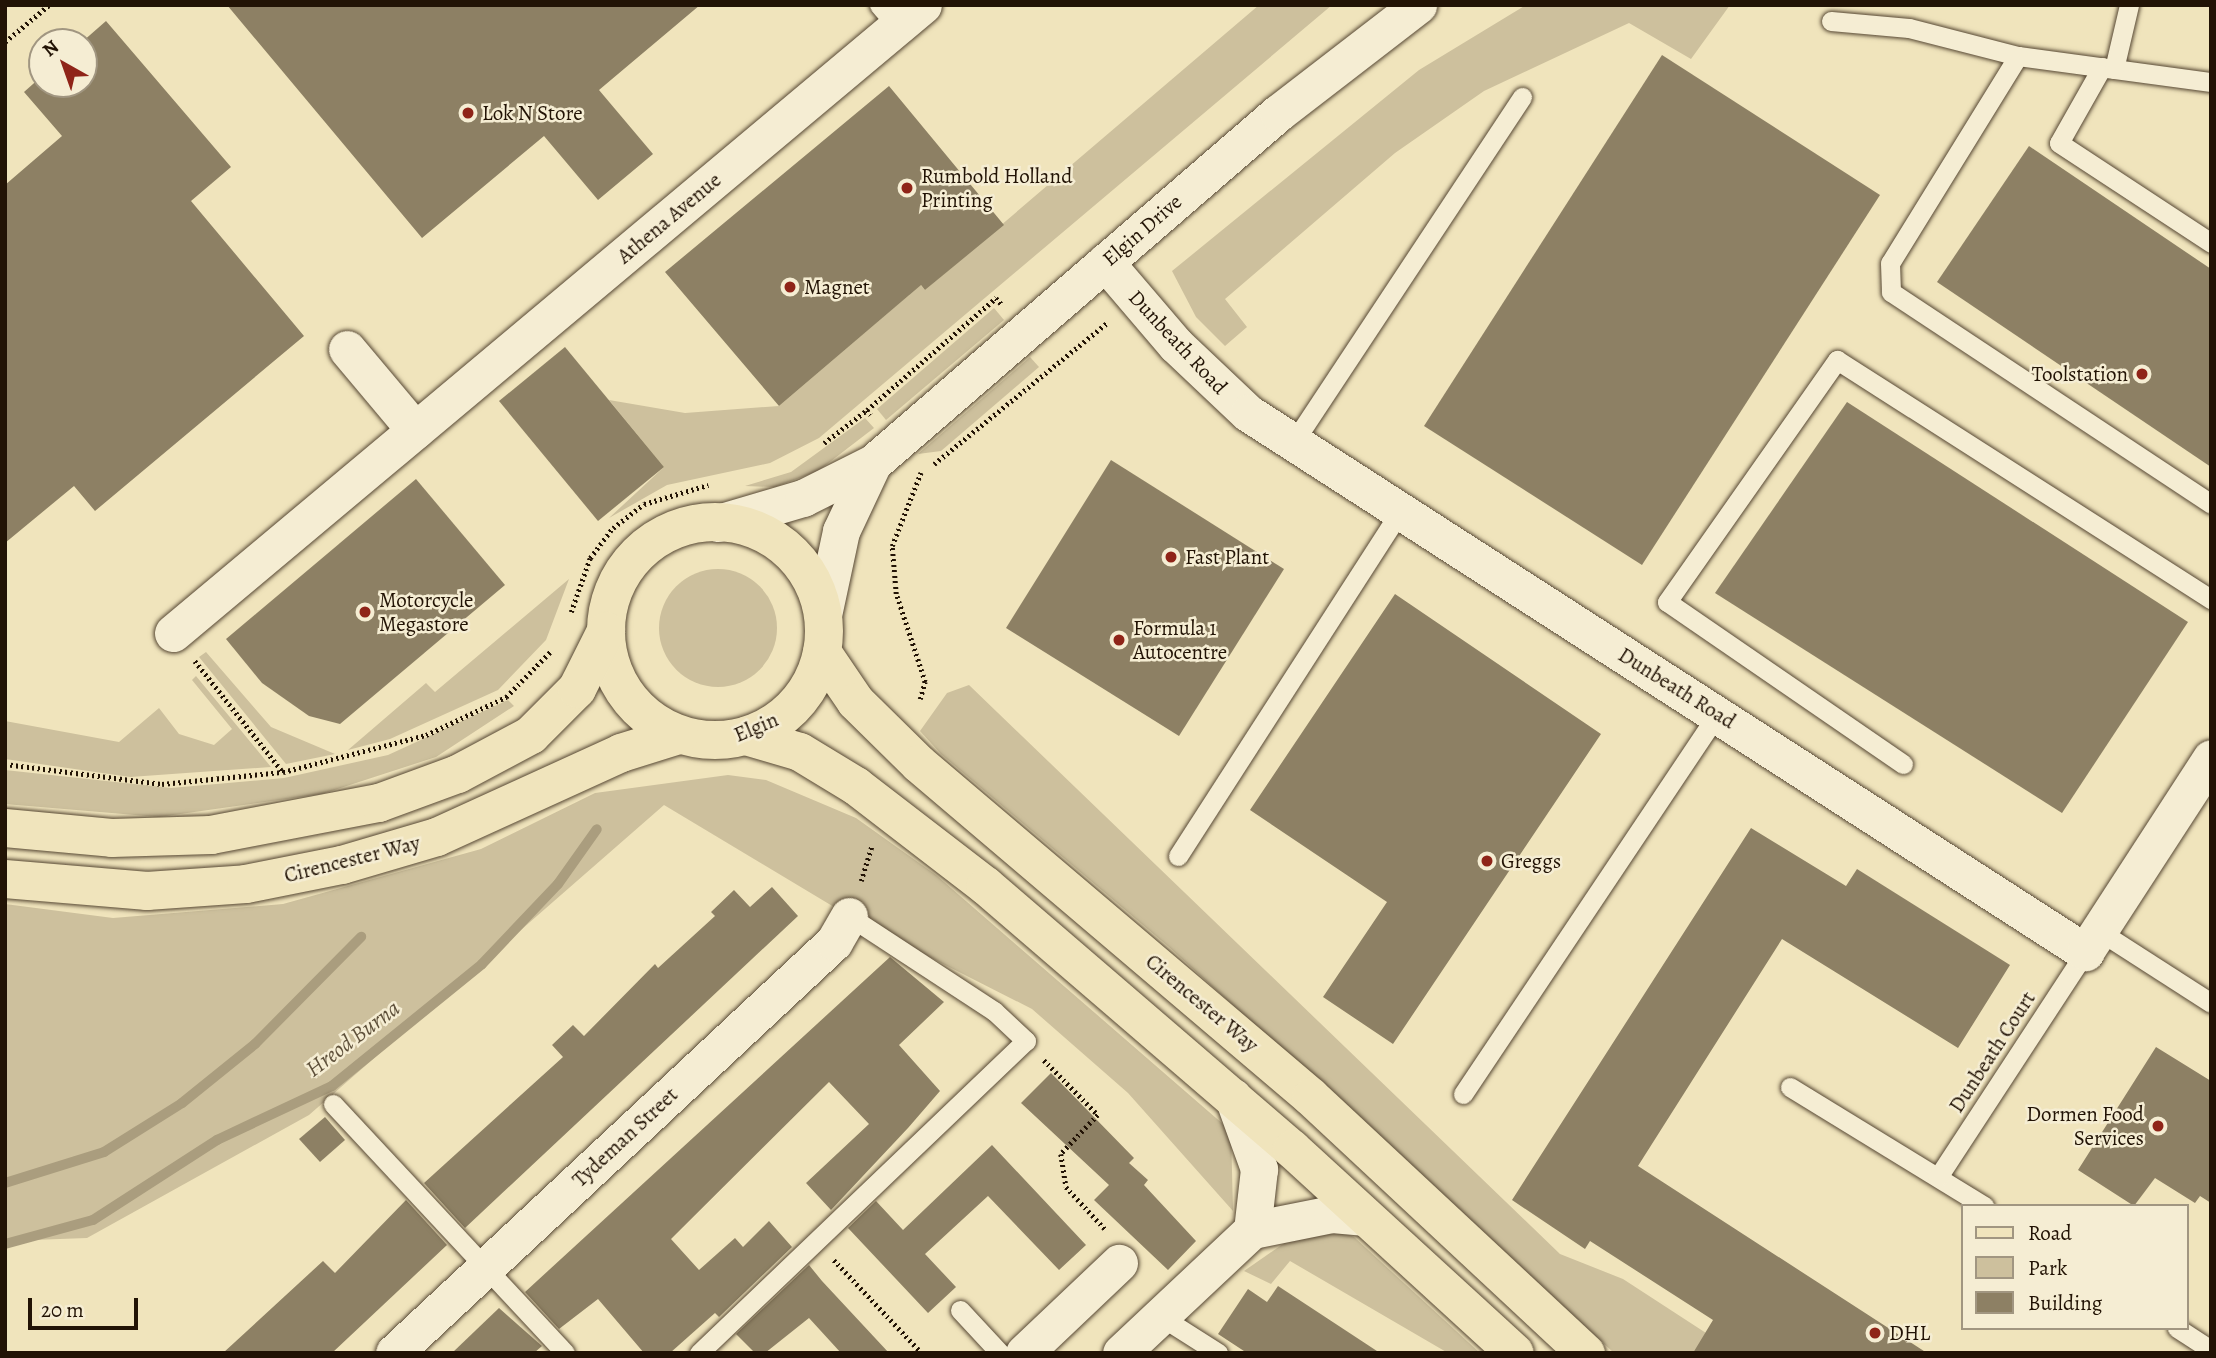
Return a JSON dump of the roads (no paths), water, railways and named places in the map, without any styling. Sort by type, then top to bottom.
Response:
[{"type":"main road","name":"Elgin","points":[[718,523],[755,530],[788,550],[814,584],[822,634],[795,705],[746,736],[716,740],[679,734],[648,718],[625,693],[606,631],[613,591],[641,552],[672,531],[718,523]]},
{"type":"main road","points":[[5,828],[112,838],[188,836],[276,827],[379,803],[458,774],[531,735],[578,689],[606,631]]},
{"type":"main road","name":"Cirencester Way","points":[[822,634],[856,702],[919,764],[1311,1097],[1586,1353]]},
{"type":"main road","name":"Cirencester Way","points":[[5,879],[147,891],[246,884],[342,865],[437,837],[589,766],[679,734]]},
{"type":"main road","points":[[746,736],[800,751],[915,829],[1233,1097],[1515,1353]]},
{"type":"street","name":"Elgin Drive","points":[[718,523],[803,498],[884,453],[1278,113],[1418,5]]},
{"type":"street","name":"Athena Avenue","points":[[173,634],[415,430],[900,12]]},
{"type":"street","name":"Dunbeath Road","points":[[1105,262],[1167,352],[1293,443],[1398,514],[2092,941]]},
{"type":"street","points":[[347,349],[415,430]]},
{"type":"street","name":"Elgin Drive","points":[[822,634],[841,531],[884,453]]},
{"type":"street","points":[[2092,941],[2211,758]]},
{"type":"street","name":"Tydeman Street","points":[[394,1353],[834,942],[849,916]]},
{"type":"street","points":[[1233,1097],[1259,1170],[1252,1230]]},
{"type":"street","points":[[1121,1353],[1252,1230],[1332,1214],[1366,1217]]},
{"type":"street","points":[[1024,1353],[1119,1263]]},
{"type":"lane","points":[[2129,5],[2108,68],[2059,143],[2211,243]]},
{"type":"lane","points":[[1831,21],[1909,28],[2018,56],[2211,82]]},
{"type":"lane","points":[[2018,56],[1890,263],[1891,292],[2211,504]]},
{"type":"lane","points":[[1293,443],[1522,97]]},
{"type":"lane","points":[[1903,764],[1667,602],[1837,360],[2211,599]]},
{"type":"lane","points":[[1178,856],[1398,514]]},
{"type":"lane","points":[[1463,1094],[1718,713]]},
{"type":"lane","points":[[699,1353],[1026,1041],[994,1011],[849,916]]},
{"type":"lane","points":[[2092,941],[2211,1003]]},
{"type":"lane","name":"Dunbeath Court","points":[[1938,1177],[2092,941]]},
{"type":"lane","points":[[1790,1087],[1981,1204]]},
{"type":"lane","points":[[333,1104],[565,1353]]},
{"type":"lane","points":[[960,1310],[1000,1353]]},
{"type":"lane","points":[[1160,1316],[1218,1353]]},
{"type":"lane","points":[[2180,1330],[2211,1350]]},
{"type":"waterway","name":"Hreod Burna","points":[[5,1244],[93,1220],[217,1140],[332,1086],[482,964],[558,884],[597,829]]},
{"type":"waterway","name":"Hreod Burna","points":[[5,1183],[104,1152],[182,1103],[255,1044],[361,937]]},
{"type":"place","name":"Lok N Store","points":[[468,113]]},
{"type":"place","name":"Rumbold Holland Printing","points":[[907,188]]},
{"type":"place","name":"Magnet","points":[[790,287]]},
{"type":"place","name":"Toolstation","points":[[2142,374]]},
{"type":"place","name":"Fast Plant","points":[[1171,557]]},
{"type":"place","name":"Motorcycle Megastore","points":[[365,612]]},
{"type":"place","name":"Formula 1 Autocentre","points":[[1119,640]]},
{"type":"place","name":"Greggs","points":[[1487,861]]},
{"type":"place","name":"Dormen Food Services","points":[[2158,1126]]},
{"type":"place","name":"DHL","points":[[1875,1333]]}]
